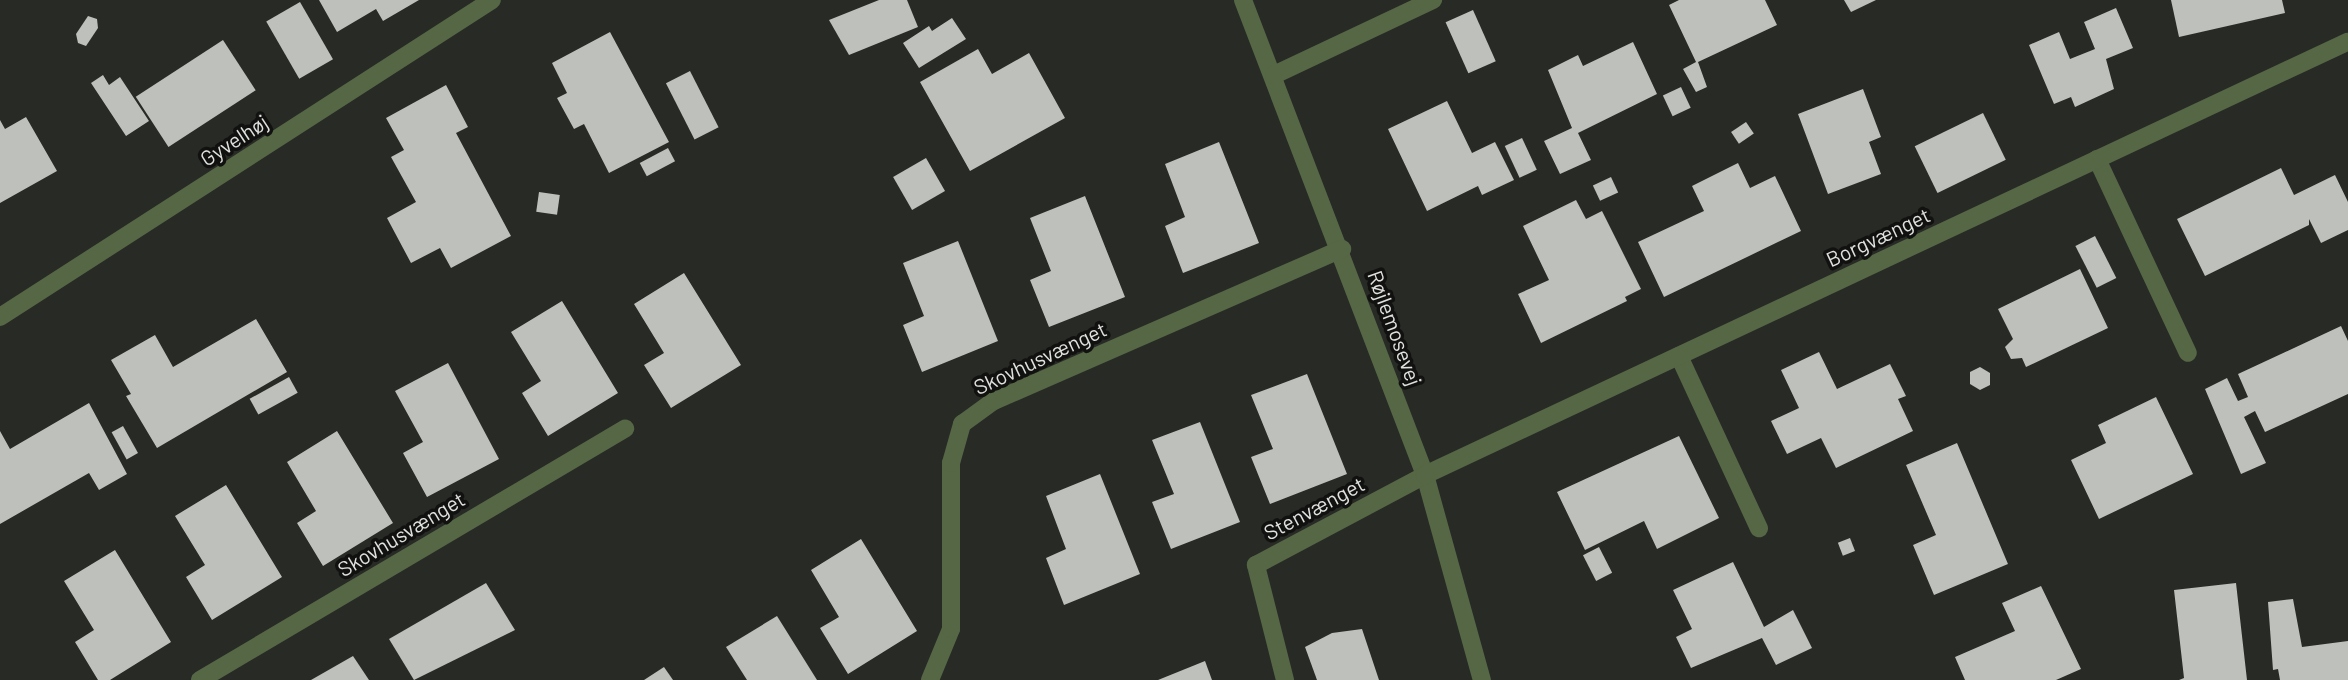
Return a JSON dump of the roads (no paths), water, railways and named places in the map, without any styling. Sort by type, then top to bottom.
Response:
[{"type":"street","name":"Gyvelhøj","points":[[0,317],[492,0]]},
{"type":"street","name":"Røjlemosevej","points":[[1243,0],[1342,249],[1425,475],[1482,680]]},
{"type":"street","points":[[1274,75],[1433,0]]},
{"type":"street","name":"Borgvænget","points":[[1425,475],[2347,42]]},
{"type":"street","points":[[2097,159],[2188,353]]},
{"type":"street","name":"Skovhusvænget","points":[[930,680],[951,629],[951,463],[961,424],[993,401],[1342,249]]},
{"type":"street","points":[[1679,356],[1759,528]]},
{"type":"street","name":"Skovhusvænget","points":[[199,680],[625,429]]},
{"type":"street","name":"Stenvænget","points":[[1285,680],[1256,565],[1425,475]]}]
